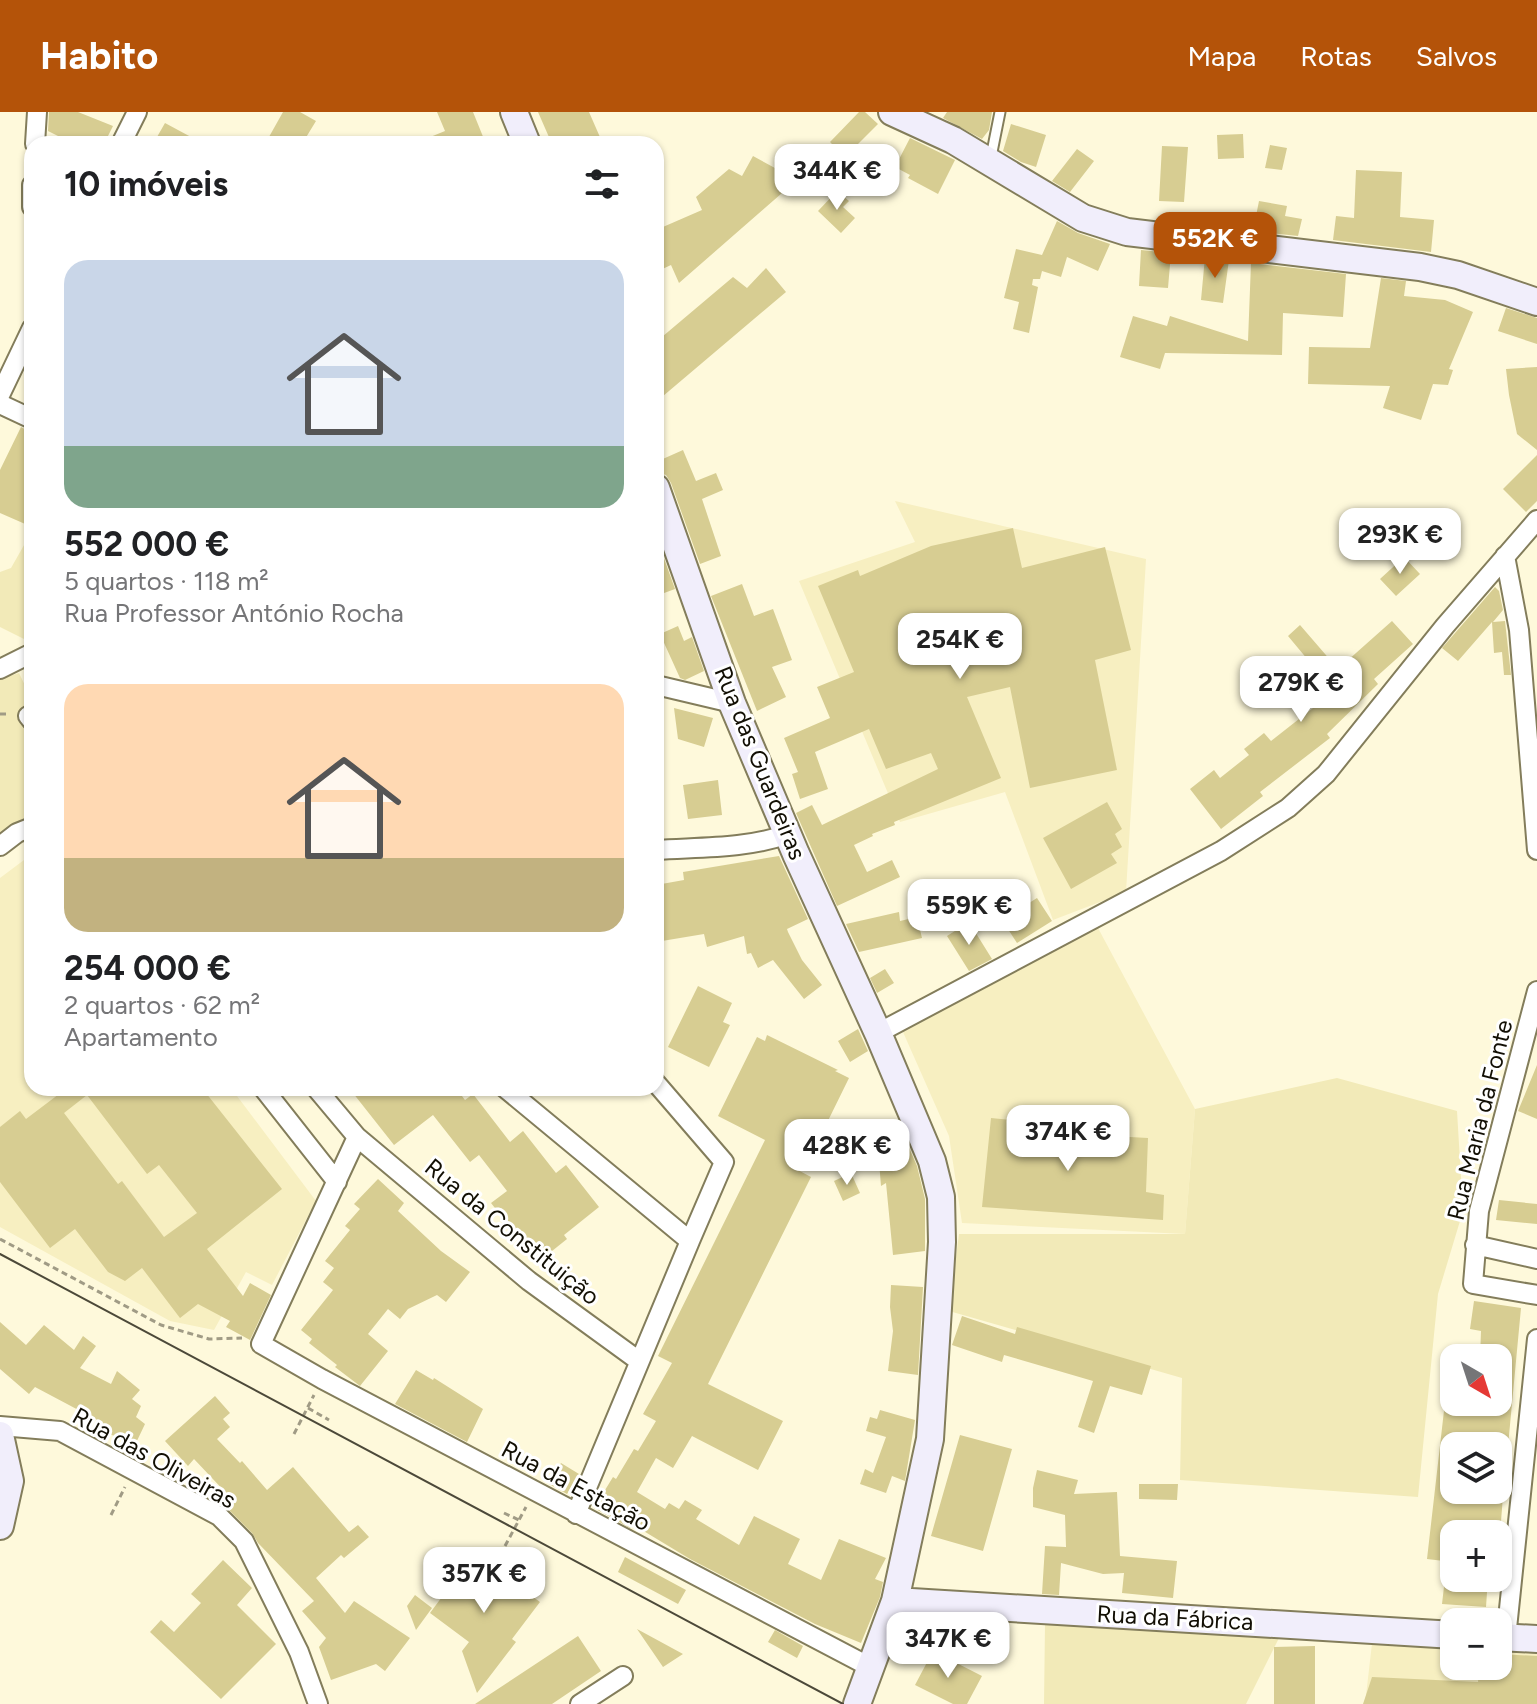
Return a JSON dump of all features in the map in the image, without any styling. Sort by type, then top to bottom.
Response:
[{"type":"main road","points":[[514,112],[524,136]]},
{"type":"main road","points":[[892,112],[953,140],[1083,218],[1127,232],[1420,267],[1458,275],[1537,302]]},
{"type":"main road","name":"Rua das Guardeiras","points":[[664,511],[732,703],[878,1033],[932,1161],[941,1197],[942,1242],[930,1439],[895,1601],[857,1704]]},
{"type":"main road","points":[[0,1435],[10,1481],[0,1526]]},
{"type":"main road","name":"Rua da Fábrica","points":[[895,1601],[1440,1634]]},
{"type":"main road","points":[[1512,1638],[1537,1639]]},
{"type":"street","points":[[36,136],[37,112]]},
{"type":"street","points":[[125,136],[137,112]]},
{"type":"street","points":[[0,395],[24,345]]},
{"type":"street","points":[[0,404],[24,415]]},
{"type":"street","points":[[878,1033],[1221,851],[1288,808],[1326,774],[1445,626],[1537,520]]},
{"type":"street","points":[[1505,556],[1519,630],[1537,850]]},
{"type":"street","points":[[0,669],[24,657]]},
{"type":"street","points":[[664,687],[732,703]]},
{"type":"street","points":[[0,846],[24,830]]},
{"type":"street","points":[[664,850],[741,845],[788,834]]},
{"type":"street","name":"Rua Maria da Fonte","points":[[1537,991],[1479,1211],[1475,1245],[1537,1259]]},
{"type":"street","points":[[576,1514],[724,1162],[664,1092]]},
{"type":"street","points":[[269,1096],[337,1182]]},
{"type":"street","name":"Rua da Constituição","points":[[323,1096],[357,1137],[529,1281],[639,1361]]},
{"type":"street","points":[[515,1096],[690,1241]]},
{"type":"street","points":[[261,1344],[357,1137]]},
{"type":"street","points":[[1475,1245],[1473,1284],[1537,1295]]},
{"type":"street","points":[[1505,1608],[1537,1339]]},
{"type":"street","name":"Rua da Estação","points":[[261,1344],[576,1514],[870,1667]]},
{"type":"street","name":"Rua das Oliveiras","points":[[0,1426],[60,1431],[219,1516],[244,1541],[299,1652],[318,1704]]},
{"type":"street","points":[[580,1704],[623,1676]]},
{"type":"lane","points":[[998,165],[992,152],[1000,112]]},
{"type":"path","points":[[0,1239],[161,1325],[209,1339],[243,1338],[261,1344]]},
{"type":"path","points":[[294,1434],[322,1379]]},
{"type":"path","points":[[307,1408],[329,1420]]},
{"type":"path","points":[[111,1515],[125,1487]]},
{"type":"path","points":[[505,1546],[534,1491]]},
{"type":"path","points":[[504,1513],[519,1520]]},
{"type":"shaded area","points":[[895,501],[1146,559],[1126,892],[1053,920],[1005,792],[900,822],[799,581],[915,542]]},
{"type":"shaded area","points":[[24,545],[24,639],[0,627],[0,572],[11,568]]},
{"type":"shaded area","points":[[19,673],[24,683],[24,826],[0,845],[0,679]]},
{"type":"shaded area","points":[[24,860],[24,1096],[237,1096],[316,1201],[272,1285],[246,1272],[214,1330],[170,1321],[0,1227],[0,878]]},
{"type":"shaded area","points":[[1098,928],[1195,1109],[1185,1234],[962,1223],[949,1136],[903,1032]]},
{"type":"shaded area","points":[[1337,1078],[1457,1111],[1463,1211],[1438,1294],[1418,1497],[1180,1480],[1182,1378],[949,1311],[959,1234],[1185,1234],[1195,1109]]},
{"type":"shaded area","points":[[1045,1624],[1281,1634],[1246,1704],[1044,1704]]},
{"type":"shaded area","points":[[1373,1635],[1440,1642],[1440,1680],[1512,1680],[1512,1650],[1537,1653],[1537,1704],[1365,1704]]},
{"type":"building","points":[[49,112],[78,112],[113,126],[108,136],[58,136],[48,131]]},
{"type":"building","points":[[283,112],[300,112],[316,121],[307,136],[270,136]]},
{"type":"building","points":[[437,112],[473,112],[483,136],[433,136],[445,131]]},
{"type":"building","points":[[538,112],[589,112],[600,136],[548,136]]},
{"type":"building","points":[[859,112],[865,112],[878,124],[845,157],[830,142]]},
{"type":"building","points":[[947,112],[992,112],[989,130],[982,139],[943,118]]},
{"type":"building","points":[[165,123],[189,136],[158,136]]},
{"type":"building","points":[[1011,124],[1046,135],[1036,167],[1003,151]]},
{"type":"building","points":[[1243,134],[1244,158],[1218,159],[1217,135]]},
{"type":"building","points":[[910,138],[955,160],[938,194],[908,178],[910,175],[895,167]]},
{"type":"building","points":[[1270,145],[1287,148],[1282,170],[1265,168]]},
{"type":"building","points":[[1162,146],[1188,147],[1184,202],[1159,201]]},
{"type":"building","points":[[1077,149],[1094,161],[1070,192],[1052,181]]},
{"type":"building","points":[[753,156],[797,180],[679,283],[671,265],[664,268],[664,227],[702,210],[696,197],[729,169],[742,176]]},
{"type":"building","points":[[1356,170],[1402,172],[1400,217],[1434,220],[1431,252],[1333,240],[1336,216],[1354,218]]},
{"type":"building","points":[[837,191],[849,201],[843,207],[855,218],[841,233],[818,211]]},
{"type":"building","points":[[1259,201],[1287,206],[1285,216],[1302,219],[1298,236],[1253,231]]},
{"type":"building","points":[[1057,221],[1078,233],[1110,244],[1098,271],[1067,257],[1061,277],[1042,271],[1040,279],[1033,279],[1032,285],[1038,287],[1029,333],[1013,329],[1019,302],[1004,298],[1016,249],[1042,255]]},
{"type":"building","points":[[1141,250],[1171,253],[1168,288],[1139,286]]},
{"type":"building","points":[[1205,257],[1229,260],[1223,303],[1201,300]]},
{"type":"building","points":[[1251,263],[1346,274],[1343,317],[1283,313],[1282,355],[1165,353],[1160,369],[1120,357],[1133,316],[1167,326],[1170,316],[1248,341]]},
{"type":"building","points":[[766,268],[786,292],[664,395],[664,335],[733,277],[747,288]]},
{"type":"building","points":[[1381,278],[1406,281],[1404,296],[1445,300],[1473,312],[1449,369],[1453,370],[1448,385],[1433,384],[1421,420],[1383,408],[1390,386],[1308,384],[1309,347],[1370,348]]},
{"type":"building","points":[[1506,308],[1537,318],[1537,344],[1498,331]]},
{"type":"building","points":[[1537,367],[1537,450],[1517,434],[1506,369]]},
{"type":"building","points":[[21,427],[24,429],[24,524],[0,513],[0,470]]},
{"type":"building","points":[[683,450],[696,481],[716,473],[723,490],[702,499],[721,556],[700,564],[671,483],[664,474],[664,458]]},
{"type":"building","points":[[1537,455],[1537,501],[1526,512],[1503,489]]},
{"type":"building","points":[[1013,528],[1022,568],[1105,547],[1131,650],[1095,660],[1117,770],[1030,788],[1010,687],[967,697],[1001,778],[894,822],[895,825],[854,845],[867,872],[892,860],[900,877],[837,906],[796,813],[812,805],[822,825],[938,769],[931,753],[886,769],[869,729],[815,752],[828,789],[800,799],[792,774],[798,772],[784,738],[830,718],[817,687],[854,672],[818,586],[858,570],[860,576],[931,546]]},
{"type":"building","points":[[1404,557],[1420,574],[1396,596],[1380,579]]},
{"type":"building","points":[[664,558],[675,589],[664,593]]},
{"type":"building","points":[[742,584],[754,616],[773,609],[792,660],[772,667],[786,697],[757,711],[711,596]]},
{"type":"building","points":[[1495,587],[1499,591],[1503,610],[1493,622],[1505,621],[1511,675],[1504,675],[1502,652],[1494,653],[1492,622],[1458,661],[1442,648]]},
{"type":"building","points":[[1392,621],[1413,644],[1374,679],[1378,684],[1327,734],[1330,738],[1260,792],[1263,796],[1221,829],[1190,789],[1214,770],[1220,778],[1249,755],[1244,749],[1264,733],[1271,741],[1313,708],[1308,703],[1328,684],[1288,636],[1300,625],[1338,669]]},
{"type":"building","points":[[678,626],[684,641],[692,637],[704,671],[685,680],[680,678],[664,643],[664,632]]},
{"type":"building","points":[[674,708],[713,718],[704,747],[678,739]]},
{"type":"building","points":[[718,780],[722,815],[688,819],[683,785]]},
{"type":"building","points":[[1107,802],[1122,829],[1115,834],[1122,847],[1111,854],[1117,863],[1071,889],[1043,838]]},
{"type":"building","points":[[779,856],[808,919],[787,929],[788,932],[802,960],[822,985],[804,999],[773,960],[758,968],[751,953],[747,954],[744,936],[707,947],[704,934],[664,941],[664,884],[684,880],[683,872]]},
{"type":"building","points":[[1037,898],[1052,921],[1017,943],[1002,920]]},
{"type":"building","points":[[899,912],[900,921],[917,917],[922,938],[859,952],[846,924]]},
{"type":"building","points":[[969,922],[992,959],[969,971],[947,936]]},
{"type":"building","points":[[885,969],[894,983],[877,993],[870,978]]},
{"type":"building","points":[[698,986],[732,1003],[723,1022],[730,1025],[709,1067],[668,1047]]},
{"type":"building","points":[[858,1029],[868,1051],[850,1062],[838,1041]]},
{"type":"building","points":[[767,1035],[849,1078],[820,1137],[813,1134],[796,1169],[811,1177],[708,1384],[783,1421],[758,1470],[692,1436],[673,1468],[656,1458],[637,1492],[665,1509],[669,1503],[679,1509],[685,1500],[702,1510],[696,1519],[739,1545],[754,1516],[800,1539],[788,1564],[821,1580],[839,1539],[886,1558],[875,1579],[883,1582],[880,1597],[861,1643],[815,1624],[690,1559],[632,1524],[630,1528],[594,1508],[634,1449],[638,1451],[656,1421],[643,1414],[672,1363],[658,1356],[765,1140],[718,1116],[757,1037],[765,1041]]},
{"type":"building","points":[[1537,1065],[1537,1119],[1518,1111]]},
{"type":"building","points":[[56,1096],[86,1096],[64,1113],[118,1184],[122,1181],[164,1237],[197,1213],[159,1165],[147,1174],[88,1096],[208,1096],[282,1189],[207,1249],[243,1296],[250,1283],[271,1295],[250,1340],[226,1327],[230,1321],[198,1304],[180,1318],[142,1268],[125,1281],[108,1272],[75,1229],[50,1248],[0,1182],[0,1127],[20,1111],[26,1119]]},
{"type":"building","points":[[355,1096],[462,1096],[465,1100],[475,1096],[510,1142],[523,1131],[556,1173],[566,1165],[599,1207],[564,1235],[567,1239],[542,1259],[527,1239],[522,1242],[491,1203],[507,1191],[479,1155],[470,1162],[433,1115],[394,1145]]},
{"type":"building","points":[[991,1118],[1021,1121],[1021,1131],[1148,1138],[1146,1192],[1164,1195],[1163,1220],[982,1207]]},
{"type":"building","points":[[904,1136],[917,1166],[925,1199],[925,1251],[893,1255],[886,1183],[881,1186],[878,1149]]},
{"type":"building","points":[[851,1173],[860,1193],[843,1201],[834,1181]]},
{"type":"building","points":[[378,1179],[404,1203],[398,1211],[441,1251],[470,1272],[446,1302],[437,1295],[408,1309],[400,1319],[388,1309],[368,1334],[388,1351],[360,1386],[309,1343],[312,1339],[301,1330],[333,1290],[323,1282],[334,1268],[325,1261],[350,1230],[345,1226],[360,1209],[354,1204]]},
{"type":"building","points":[[1499,1200],[1537,1204],[1537,1224],[1496,1220]]},
{"type":"building","points":[[891,1285],[923,1287],[918,1375],[888,1371],[893,1331]]},
{"type":"building","points":[[1474,1301],[1521,1308],[1512,1404],[1512,1344],[1481,1344],[1481,1331],[1470,1329]]},
{"type":"building","points":[[962,1316],[1015,1334],[1017,1327],[1151,1366],[1142,1395],[1110,1386],[1094,1433],[1078,1427],[1093,1381],[1004,1355],[1002,1362],[952,1345]]},
{"type":"building","points":[[0,1322],[26,1345],[44,1325],[74,1350],[83,1336],[96,1346],[80,1368],[111,1384],[117,1371],[140,1390],[132,1399],[141,1406],[136,1417],[145,1424],[135,1445],[98,1429],[101,1422],[35,1387],[29,1394],[0,1369]]},
{"type":"building","points":[[416,1370],[483,1409],[467,1442],[395,1404]]},
{"type":"building","points":[[215,1396],[230,1413],[223,1419],[230,1427],[217,1439],[240,1463],[242,1461],[267,1490],[293,1467],[349,1532],[358,1525],[369,1537],[344,1558],[341,1555],[316,1578],[345,1613],[354,1601],[410,1638],[385,1671],[376,1664],[331,1680],[319,1647],[326,1638],[302,1611],[314,1601],[222,1503],[229,1496],[194,1459],[188,1466],[165,1441]]},
{"type":"building","points":[[880,1410],[915,1420],[905,1481],[892,1476],[886,1493],[860,1484],[865,1469],[873,1473],[886,1437],[866,1431],[870,1417],[877,1419]]},
{"type":"building","points":[[1443,1416],[1511,1416],[1509,1432],[1442,1432]]},
{"type":"building","points":[[960,1435],[1012,1449],[983,1551],[931,1536]]},
{"type":"building","points":[[1440,1446],[1440,1504],[1502,1504],[1501,1520],[1440,1520],[1440,1561],[1427,1559]]},
{"type":"building","points":[[561,1463],[579,1474],[567,1494],[549,1484]]},
{"type":"building","points":[[1037,1470],[1078,1480],[1074,1494],[1117,1492],[1120,1556],[1177,1561],[1173,1598],[1122,1593],[1124,1573],[1103,1574],[1061,1563],[1059,1595],[1042,1594],[1045,1546],[1066,1547],[1065,1515],[1033,1507]]},
{"type":"building","points":[[1139,1484],[1178,1484],[1177,1500],[1139,1499]]},
{"type":"building","points":[[479,1547],[494,1558],[486,1568],[505,1582],[510,1580],[540,1602],[512,1639],[516,1642],[477,1693],[462,1651],[469,1642],[430,1613]]},
{"type":"building","points":[[625,1557],[686,1590],[678,1604],[618,1572]]},
{"type":"building","points":[[223,1560],[252,1588],[237,1605],[276,1644],[221,1699],[150,1632],[161,1620],[174,1632],[201,1603],[191,1594]]},
{"type":"building","points":[[1443,1592],[1487,1592],[1486,1607],[1442,1604]]},
{"type":"building","points":[[415,1595],[432,1608],[416,1630],[407,1606]]},
{"type":"building","points":[[637,1629],[683,1654],[663,1667]]},
{"type":"building","points":[[775,1630],[803,1646],[797,1658],[768,1642]]},
{"type":"building","points":[[578,1636],[601,1671],[552,1704],[475,1704]]},
{"type":"building","points":[[1315,1646],[1315,1704],[1274,1704],[1274,1647]]},
{"type":"building","points":[[933,1651],[982,1676],[967,1704],[953,1704],[915,1685]]},
{"type":"building","points":[[1512,1655],[1537,1656],[1537,1704],[1363,1704],[1372,1677],[1478,1682],[1512,1680]]},
{"type":"tram line","points":[[0,1254],[843,1704]]}]
